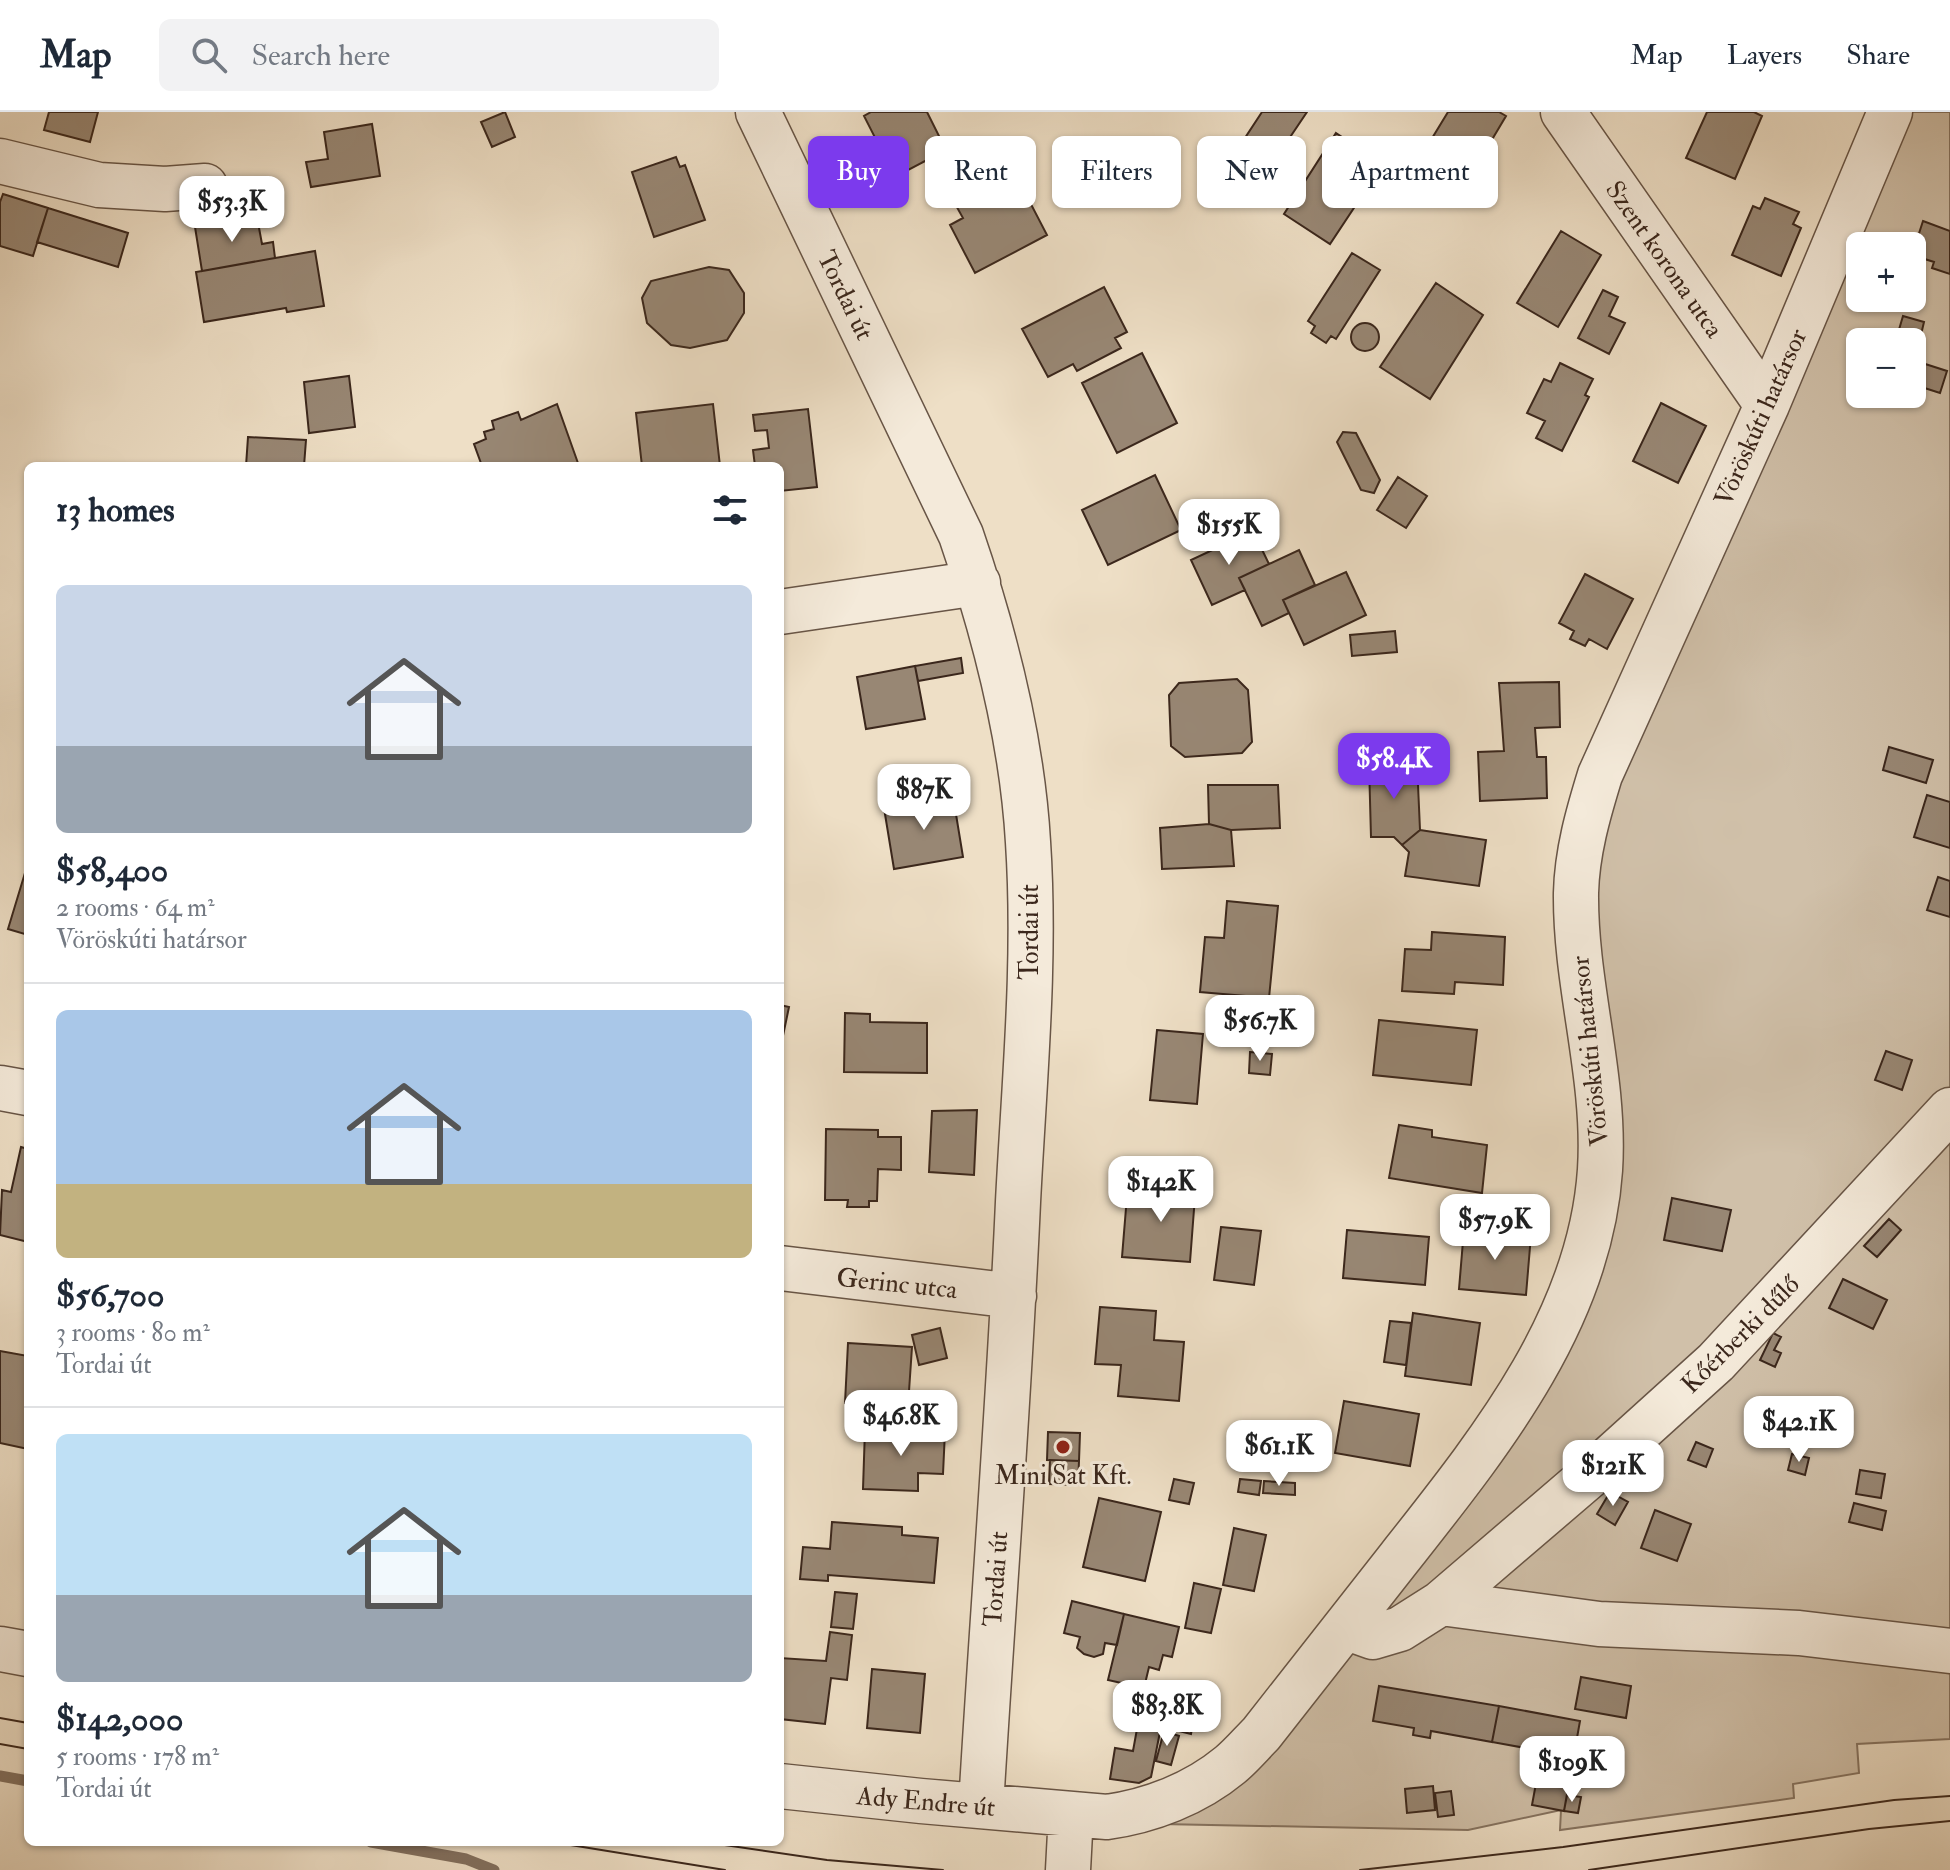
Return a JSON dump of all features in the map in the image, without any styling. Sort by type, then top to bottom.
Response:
[{"type":"street","name":"Tordai út","points":[[758,112],[961,535],[978,583],[998,659],[1022,774],[1029,843],[1030,953],[1014,1296],[981,1806]]},
{"type":"street","name":"Szent korona utca","points":[[1563,112],[1767,405]]},
{"type":"street","name":"Vöröskúti határsor","points":[[1071,1814],[1107,1817],[1162,1804],[1229,1766],[1261,1734],[1482,1453],[1563,1315],[1584,1260],[1595,1209],[1601,1133],[1599,1091],[1578,946],[1576,891],[1583,830],[1600,775],[1767,405],[1890,112]]},
{"type":"street","points":[[0,161],[99,185],[165,189],[205,186]]},
{"type":"street","points":[[784,611],[978,583]]},
{"type":"street","points":[[0,1088],[24,1092]]},
{"type":"street","name":"Kőérberki dűlő","points":[[1345,1627],[1373,1637],[1400,1629],[1441,1603],[1716,1362],[1950,1110]]},
{"type":"street","name":"Gerinc utca","points":[[784,1268],[1014,1296]]},
{"type":"street","points":[[1441,1603],[1599,1624],[1799,1633],[1950,1651]]},
{"type":"street","points":[[0,1649],[24,1653]]},
{"type":"street","name":"Ady Endre út","points":[[784,1786],[1071,1814]]},
{"type":"street","points":[[1068,1870],[1071,1814]]},
{"type":"shaded area","points":[[1879,112],[1950,112],[1950,1739],[1857,1744],[1859,1773],[1793,1784],[1794,1798],[1560,1830],[1561,1810],[1468,1830],[1162,1824],[1482,1453],[1584,1260],[1576,891]]},
{"type":"building","points":[[49,112],[98,112],[90,142],[44,130]]},
{"type":"building","points":[[505,112],[515,137],[492,147],[481,122]]},
{"type":"building","points":[[871,112],[927,112],[939,136],[925,136],[925,161],[909,170],[909,136],[874,136],[864,116]]},
{"type":"building","points":[[1262,112],[1307,112],[1291,136],[1246,136]]},
{"type":"building","points":[[1448,112],[1499,112],[1506,116],[1494,136],[1433,136]]},
{"type":"building","points":[[1707,112],[1754,112],[1762,116],[1735,179],[1686,158]]},
{"type":"building","points":[[372,124],[380,176],[311,187],[306,162],[328,159],[324,132]]},
{"type":"building","points":[[1322,155],[1322,208],[1354,208],[1330,244],[1284,214],[1288,208],[1306,208],[1306,180]]},
{"type":"building","points":[[676,157],[680,167],[685,165],[705,220],[654,237],[632,172]]},
{"type":"building","points":[[3,194],[48,208],[33,256],[0,246],[0,202]]},
{"type":"building","points":[[1765,198],[1799,212],[1793,224],[1801,228],[1781,276],[1732,255],[1753,206],[1760,209]]},
{"type":"building","points":[[48,208],[128,233],[118,267],[37,242]]},
{"type":"building","points":[[957,208],[1033,208],[1047,235],[975,273],[950,225],[963,218]]},
{"type":"building","points":[[257,217],[262,244],[273,242],[275,258],[202,271],[195,227]]},
{"type":"building","points":[[1923,221],[1950,231],[1950,274],[1932,268],[1934,262],[1926,259],[1926,232],[1919,232]]},
{"type":"building","points":[[1561,231],[1601,255],[1558,327],[1517,303]]},
{"type":"building","points":[[315,251],[324,306],[287,312],[286,308],[204,322],[196,272]]},
{"type":"building","points":[[1352,253],[1380,270],[1336,339],[1331,336],[1326,343],[1311,333],[1315,326],[1308,321]]},
{"type":"building","points":[[709,267],[729,270],[744,293],[744,313],[727,340],[690,348],[671,345],[647,323],[642,298],[651,281]]},
{"type":"building","points":[[1436,283],[1483,315],[1430,399],[1380,367]]},
{"type":"building","points":[[1104,287],[1127,332],[1115,338],[1121,348],[1077,371],[1073,364],[1048,377],[1022,329]]},
{"type":"building","points":[[1603,290],[1618,297],[1609,316],[1625,323],[1609,354],[1578,338]]},
{"type":"building","points":[[1903,316],[1924,322],[1923,328],[1899,328]]},
{"type":"building","points":[[1365,323],[1375,327],[1379,337],[1375,347],[1365,351],[1355,347],[1351,337],[1355,327]]},
{"type":"building","points":[[1142,353],[1177,423],[1117,453],[1082,383]]},
{"type":"building","points":[[1560,363],[1593,379],[1585,395],[1589,397],[1562,451],[1536,438],[1545,421],[1527,413],[1544,379],[1551,382]]},
{"type":"building","points":[[1926,364],[1947,371],[1940,393],[1926,388]]},
{"type":"building","points":[[349,376],[355,427],[309,433],[304,382]]},
{"type":"building","points":[[1661,403],[1706,426],[1678,483],[1633,461]]},
{"type":"building","points":[[557,404],[578,462],[481,462],[474,444],[486,439],[484,432],[494,429],[492,421],[518,412],[521,420]]},
{"type":"building","points":[[713,404],[720,462],[642,462],[636,413]]},
{"type":"building","points":[[808,409],[817,487],[784,491],[784,462],[754,462],[753,450],[769,448],[767,430],[755,431],[753,415]]},
{"type":"building","points":[[1343,432],[1356,433],[1380,480],[1374,493],[1361,490],[1337,442]]},
{"type":"building","points":[[248,437],[306,440],[304,462],[246,462]]},
{"type":"building","points":[[1155,475],[1181,530],[1108,565],[1082,510]]},
{"type":"building","points":[[1398,477],[1427,496],[1406,528],[1377,510]]},
{"type":"building","points":[[1253,531],[1269,564],[1239,578],[1245,590],[1212,605],[1191,560]]},
{"type":"building","points":[[1299,550],[1315,585],[1283,600],[1289,613],[1262,626],[1239,578]]},
{"type":"building","points":[[1346,572],[1366,615],[1304,645],[1283,600]]},
{"type":"building","points":[[1585,574],[1633,599],[1607,649],[1589,639],[1585,646],[1570,639],[1574,631],[1559,623]]},
{"type":"building","points":[[1395,631],[1397,652],[1352,656],[1350,635]]},
{"type":"building","points":[[961,658],[963,673],[918,681],[915,666]]},
{"type":"building","points":[[915,666],[925,719],[866,729],[857,677]]},
{"type":"building","points":[[1237,679],[1248,690],[1252,742],[1242,753],[1185,757],[1171,746],[1169,695],[1179,683]]},
{"type":"building","points":[[1559,682],[1560,727],[1535,728],[1537,757],[1546,757],[1547,798],[1480,801],[1478,752],[1504,751],[1499,683]]},
{"type":"building","points":[[1889,747],[1933,760],[1926,783],[1883,770]]},
{"type":"building","points":[[1417,762],[1420,830],[1402,845],[1394,837],[1371,837],[1369,764]]},
{"type":"building","points":[[1208,785],[1278,785],[1280,828],[1231,830],[1209,824]]},
{"type":"building","points":[[1927,795],[1950,802],[1950,848],[1914,837]]},
{"type":"building","points":[[953,796],[963,857],[894,869],[884,808]]},
{"type":"building","points":[[1209,824],[1231,830],[1234,866],[1162,869],[1160,828]]},
{"type":"building","points":[[1420,830],[1486,840],[1479,886],[1405,876],[1409,852],[1402,845]]},
{"type":"building","points":[[24,876],[24,934],[8,929]]},
{"type":"building","points":[[1938,877],[1950,881],[1950,917],[1927,910]]},
{"type":"building","points":[[1227,901],[1278,906],[1269,998],[1200,992],[1205,937],[1224,938]]},
{"type":"building","points":[[1432,932],[1505,937],[1503,985],[1455,982],[1454,994],[1402,991],[1405,949],[1431,950]]},
{"type":"building","points":[[784,1006],[789,1007],[784,1031]]},
{"type":"building","points":[[845,1013],[870,1014],[870,1022],[927,1023],[927,1073],[844,1072]]},
{"type":"building","points":[[1379,1020],[1477,1030],[1471,1085],[1373,1075]]},
{"type":"building","points":[[1157,1030],[1203,1034],[1197,1104],[1150,1100]]},
{"type":"building","points":[[1886,1051],[1912,1060],[1902,1090],[1875,1080]]},
{"type":"building","points":[[1250,1052],[1272,1054],[1270,1075],[1249,1073]]},
{"type":"building","points":[[977,1110],[974,1175],[929,1172],[932,1111]]},
{"type":"building","points":[[1399,1125],[1432,1130],[1432,1137],[1487,1145],[1482,1193],[1389,1178]]},
{"type":"building","points":[[826,1129],[878,1130],[878,1137],[901,1137],[901,1170],[878,1169],[877,1201],[869,1201],[869,1207],[847,1207],[848,1200],[825,1200]]},
{"type":"building","points":[[21,1147],[24,1148],[24,1241],[0,1235],[2,1190],[11,1192]]},
{"type":"building","points":[[1159,1180],[1196,1183],[1190,1262],[1122,1257],[1127,1196],[1158,1198]]},
{"type":"building","points":[[1672,1198],[1731,1210],[1722,1251],[1664,1240]]},
{"type":"building","points":[[1889,1219],[1901,1230],[1877,1257],[1864,1246]]},
{"type":"building","points":[[1221,1227],[1261,1231],[1254,1285],[1214,1280]]},
{"type":"building","points":[[1464,1229],[1531,1235],[1526,1295],[1459,1289]]},
{"type":"building","points":[[1347,1230],[1429,1237],[1425,1285],[1343,1278]]},
{"type":"building","points":[[1843,1279],[1887,1300],[1873,1329],[1829,1308]]},
{"type":"building","points":[[1100,1307],[1156,1311],[1154,1340],[1184,1342],[1179,1401],[1118,1396],[1121,1365],[1095,1364]]},
{"type":"building","points":[[1413,1313],[1480,1323],[1471,1385],[1405,1376]]},
{"type":"building","points":[[1390,1321],[1411,1323],[1406,1365],[1384,1362]]},
{"type":"building","points":[[940,1328],[947,1358],[919,1365],[912,1335]]},
{"type":"building","points":[[1773,1333],[1781,1337],[1774,1350],[1781,1353],[1775,1367],[1760,1360]]},
{"type":"building","points":[[848,1343],[912,1347],[908,1406],[845,1403]]},
{"type":"building","points":[[0,1351],[24,1355],[24,1448],[0,1443]]},
{"type":"building","points":[[1344,1401],[1419,1414],[1410,1466],[1335,1453]]},
{"type":"building","points":[[865,1429],[945,1431],[943,1474],[918,1473],[918,1491],[863,1489]]},
{"type":"building","name":"Mini Sat Kft.","points":[[1048,1432],[1080,1433],[1079,1461],[1047,1460]]},
{"type":"building","points":[[1696,1442],[1713,1449],[1706,1467],[1688,1460]]},
{"type":"building","points":[[1792,1454],[1809,1458],[1805,1475],[1788,1470]]},
{"type":"building","points":[[1050,1460],[1079,1461],[1078,1485],[1049,1484]]},
{"type":"building","points":[[1860,1470],[1885,1474],[1881,1498],[1856,1494]]},
{"type":"building","points":[[1174,1479],[1194,1483],[1189,1504],[1169,1500]]},
{"type":"building","points":[[1240,1479],[1261,1481],[1259,1495],[1238,1492]]},
{"type":"building","points":[[1264,1481],[1295,1483],[1295,1495],[1263,1493]]},
{"type":"building","points":[[1610,1492],[1628,1502],[1615,1525],[1597,1514]]},
{"type":"building","points":[[1099,1498],[1161,1512],[1145,1581],[1083,1567]]},
{"type":"building","points":[[1854,1503],[1886,1511],[1882,1530],[1849,1522]]},
{"type":"building","points":[[1655,1510],[1691,1524],[1677,1561],[1641,1548]]},
{"type":"building","points":[[832,1522],[902,1527],[902,1535],[938,1538],[934,1583],[828,1575],[828,1581],[800,1579],[803,1547],[830,1549]]},
{"type":"building","points":[[1234,1528],[1266,1535],[1254,1591],[1223,1585]]},
{"type":"building","points":[[1194,1583],[1221,1589],[1211,1633],[1185,1628]]},
{"type":"building","points":[[835,1592],[857,1594],[853,1629],[831,1627]]},
{"type":"building","points":[[1072,1601],[1124,1614],[1117,1645],[1105,1643],[1103,1654],[1094,1657],[1077,1648],[1080,1637],[1064,1633]]},
{"type":"building","points":[[1124,1614],[1179,1627],[1172,1657],[1163,1655],[1159,1670],[1149,1667],[1144,1688],[1108,1680]]},
{"type":"building","points":[[830,1632],[852,1635],[847,1680],[831,1678],[825,1724],[784,1719],[784,1658],[826,1661]]},
{"type":"building","points":[[872,1669],[925,1674],[920,1733],[867,1728]]},
{"type":"building","points":[[1581,1677],[1631,1686],[1626,1718],[1575,1709]]},
{"type":"building","points":[[1379,1686],[1499,1706],[1492,1742],[1431,1731],[1430,1738],[1413,1735],[1414,1728],[1373,1721]]},
{"type":"building","points":[[1499,1706],[1580,1721],[1564,1811],[1532,1805],[1542,1751],[1492,1742]]},
{"type":"building","points":[[1139,1718],[1162,1722],[1151,1777],[1139,1783],[1110,1779],[1115,1748],[1133,1751]]},
{"type":"building","points":[[1173,1719],[1193,1723],[1191,1734],[1171,1729]]},
{"type":"building","points":[[1164,1731],[1179,1736],[1171,1765],[1156,1761]]},
{"type":"building","points":[[1433,1786],[1435,1810],[1407,1813],[1405,1789]]},
{"type":"building","points":[[1451,1791],[1454,1815],[1438,1817],[1435,1793]]},
{"type":"building","points":[[1567,1795],[1581,1797],[1578,1813],[1564,1811]]},
{"type":"waterway","points":[[0,1776],[24,1780]]},
{"type":"waterway","points":[[393,1846],[466,1859],[494,1870]]},
{"type":"tram line","points":[[0,1718],[24,1722]]},
{"type":"tram line","points":[[0,1744],[24,1748]]},
{"type":"tram line","points":[[1360,1870],[1563,1847],[1894,1800],[1950,1796]]},
{"type":"tram line","points":[[1589,1870],[1869,1829],[1950,1821]]},
{"type":"tram line","points":[[577,1846],[725,1870]]},
{"type":"tram line","points":[[731,1846],[827,1860],[943,1870]]},
{"type":"place","name":"Mini Sat Kft.","points":[[1063,1447]]}]
